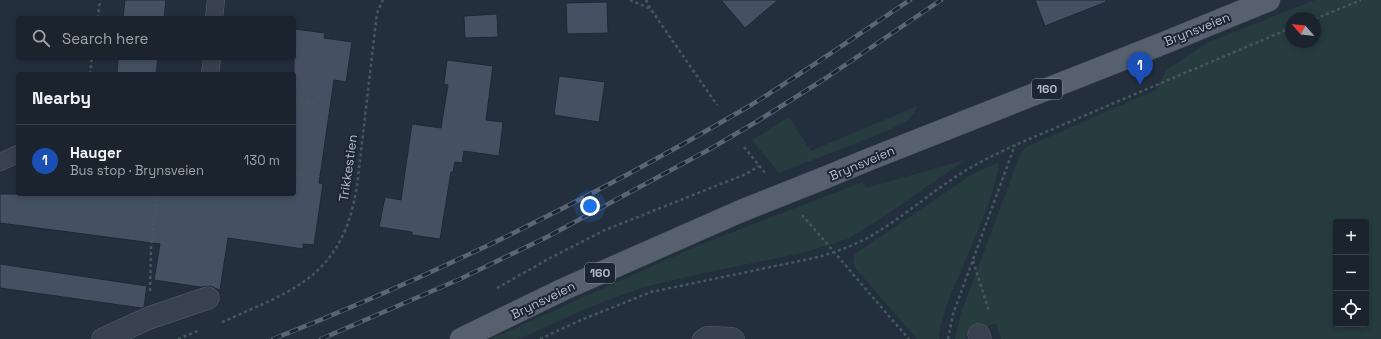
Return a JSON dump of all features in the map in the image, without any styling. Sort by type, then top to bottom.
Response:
[{"type":"main road","name":"Brynsveien","points":[[461,339],[564,289],[741,211],[1269,0]]},
{"type":"street","points":[[103,339],[149,318],[208,298]]},
{"type":"lane","points":[[214,16],[216,0]]},
{"type":"lane","points":[[210,72],[212,60]]},
{"type":"lane","points":[[0,162],[16,155]]},
{"type":"lane","points":[[701,339],[708,335],[732,336],[736,339]]},
{"type":"path","points":[[98,16],[100,0]]},
{"type":"path","name":"Trikkestien","points":[[220,322],[274,299],[300,285],[318,270],[332,254],[344,232],[358,186],[377,13],[384,0]]},
{"type":"path","points":[[630,0],[650,8]]},
{"type":"path","points":[[646,0],[717,105]]},
{"type":"path","points":[[1321,16],[1361,0]]},
{"type":"path","points":[[540,339],[580,320],[651,292],[835,253],[878,232],[976,164],[1016,145],[1285,31]]},
{"type":"path","points":[[90,72],[92,60]]},
{"type":"path","points":[[296,100],[316,104]]},
{"type":"path","points":[[948,339],[953,314],[1016,145]]},
{"type":"path","points":[[497,288],[550,258],[605,230],[746,174],[759,166],[744,147]]},
{"type":"path","points":[[296,173],[307,174]]},
{"type":"path","points":[[149,318],[151,248],[157,196]]},
{"type":"path","points":[[835,253],[854,277],[909,339]]},
{"type":"path","points":[[973,260],[990,316]]},
{"type":"path","points":[[178,339],[199,331]]},
{"type":"green space","points":[[1315,0],[1381,0],[1381,339],[1001,339],[996,323],[965,336],[966,339],[955,339],[960,316],[1020,155],[1026,147],[1156,90],[1167,69],[1209,42]]},
{"type":"green space","points":[[917,106],[914,113],[907,121],[897,126],[779,173],[752,140],[789,117],[811,151]]},
{"type":"green space","points":[[965,160],[892,211],[848,239],[802,253],[644,287],[592,306],[519,339],[491,339],[699,245],[863,182],[866,188]]},
{"type":"green space","points":[[997,163],[999,166],[992,194],[943,316],[939,339],[917,339],[856,269],[853,262],[855,254],[971,175]]},
{"type":"building","points":[[125,0],[166,0],[164,16],[123,16]]},
{"type":"building","points":[[721,0],[778,0],[745,28]]},
{"type":"building","points":[[1035,0],[1106,0],[1106,2],[1045,26]]},
{"type":"building","points":[[607,2],[608,33],[567,34],[566,3]]},
{"type":"building","points":[[497,14],[498,37],[465,38],[464,16]]},
{"type":"building","points":[[296,29],[325,33],[324,38],[352,42],[346,82],[334,80],[319,183],[323,184],[314,245],[303,244],[303,249],[228,238],[220,290],[210,286],[200,287],[154,280],[160,244],[0,223],[0,194],[16,194],[16,196],[296,196],[296,72],[294,72],[294,60],[296,60]]},
{"type":"building","points":[[118,60],[158,60],[156,72],[117,72]]},
{"type":"building","points":[[447,60],[493,66],[486,120],[503,122],[499,156],[464,151],[462,163],[455,162],[453,172],[451,172],[440,239],[412,235],[412,232],[379,227],[385,197],[401,200],[412,124],[441,128],[448,85],[444,84]]},
{"type":"building","points":[[559,76],[605,82],[599,122],[554,115]]},
{"type":"building","points":[[0,264],[147,286],[144,307],[141,308],[0,288]]},
{"type":"railway","points":[[273,339],[454,261],[514,233],[631,173],[767,95],[910,0]]},
{"type":"railway","points":[[321,339],[460,279],[547,237],[710,149],[826,78],[941,0]]},
{"type":"place","name":"Hauger","points":[[1140,85]]}]
